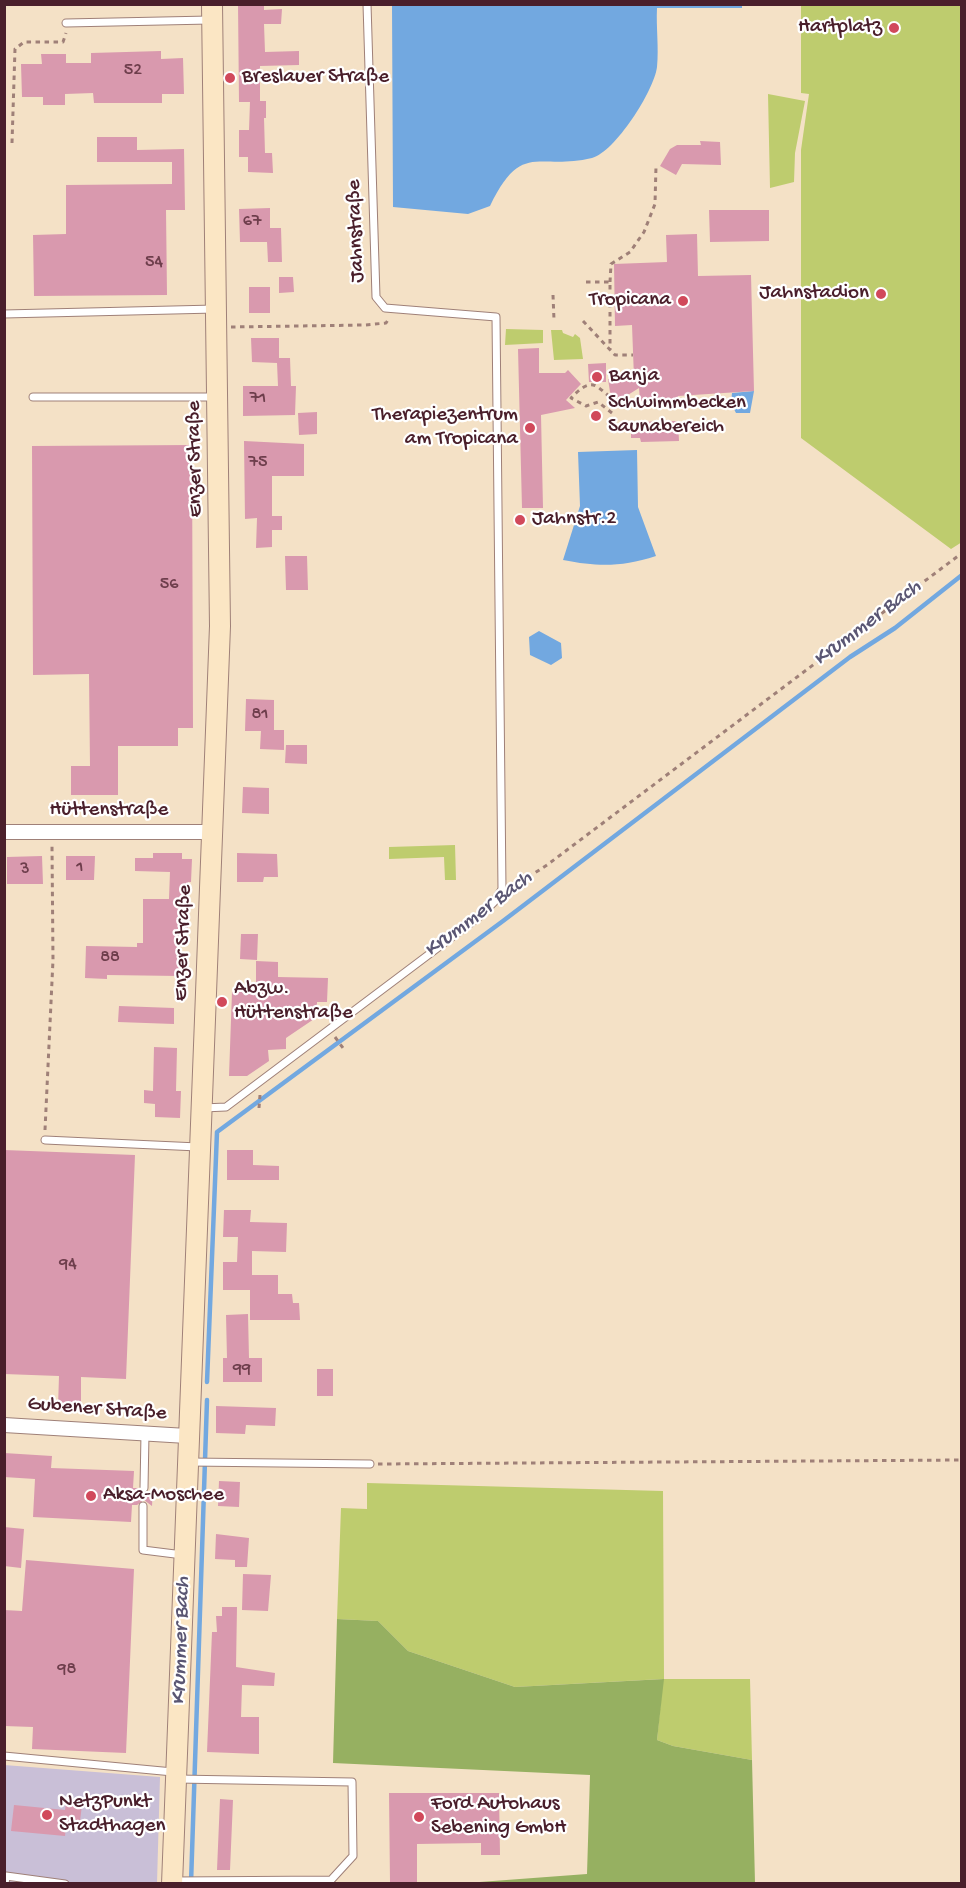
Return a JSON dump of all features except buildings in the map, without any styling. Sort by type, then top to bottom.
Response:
[{"type":"main road","name":"Enzer Straße","points":[[181,1881],[183,1555],[198,1463],[187,1437],[220,626],[213,12]]},
{"type":"street","name":"Hüttenstraße","points":[[4,832],[213,832]]},
{"type":"street","name":"Gubener Straße","points":[[4,1425],[187,1437]]},
{"type":"lane","name":"Jahnstraße","points":[[367,4],[376,297],[385,308],[496,317],[502,889]]},
{"type":"lane","points":[[68,23],[213,12]]},
{"type":"lane","points":[[4,314],[217,318]]},
{"type":"lane","points":[[33,397],[219,397]]},
{"type":"lane","points":[[202,1108],[226,1107],[480,916],[494,902],[502,889]]},
{"type":"lane","points":[[45,1140],[199,1147]]},
{"type":"lane","points":[[144,1488],[145,1434]]},
{"type":"lane","points":[[198,1463],[370,1464]]},
{"type":"lane","points":[[144,1506],[143,1550],[183,1555]]},
{"type":"lane","points":[[4,1756],[198,1780],[352,1782],[353,1856],[331,1880],[181,1881]]},
{"type":"lane","points":[[5,1884],[6,1876],[65,1884]]},
{"type":"path","points":[[12,143],[15,49],[24,42],[63,42],[68,23]]},
{"type":"path","points":[[610,350],[611,264],[637,244],[652,212],[656,166]]},
{"type":"path","points":[[586,282],[610,282]]},
{"type":"path","points":[[553,295],[554,320]]},
{"type":"path","points":[[217,318],[386,323],[396,308]]},
{"type":"path","points":[[583,321],[615,355],[633,355]]},
{"type":"path","points":[[612,413],[598,402],[586,406],[571,398],[582,388],[596,385],[602,387],[615,400],[640,401]]},
{"type":"path","points":[[502,889],[518,886],[547,866],[962,553]]},
{"type":"path","points":[[45,1140],[53,960],[52,832]]},
{"type":"path","points":[[332,1034],[343,1048]]},
{"type":"path","points":[[259,1108],[260,1097]]},
{"type":"path","points":[[370,1464],[962,1460]]},
{"type":"shaded area","points":[[4,1765],[160,1777],[157,1883],[5,1883]]},
{"type":"green space","name":"Jahnstadion","points":[[801,5],[961,5],[962,542],[951,549],[801,438],[801,150],[809,94],[801,93]]},
{"type":"green space","points":[[768,94],[805,101],[795,153],[794,182],[770,188]]},
{"type":"green space","points":[[506,329],[543,330],[543,343],[505,345]]},
{"type":"green space","points":[[551,330],[562,330],[563,333],[573,337],[575,334],[580,338],[583,359],[554,360]]},
{"type":"green space","points":[[455,845],[456,880],[445,880],[444,857],[389,859],[389,847]]},
{"type":"green space","points":[[367,1483],[663,1491],[664,1679],[750,1679],[752,1760],[673,1746],[657,1740],[663,1679],[515,1687],[408,1651],[378,1621],[337,1619],[341,1508],[367,1509]]},
{"type":"green space","points":[[337,1619],[378,1621],[408,1651],[515,1687],[664,1679],[657,1740],[673,1746],[752,1760],[755,1883],[466,1883],[587,1874],[590,1775],[333,1763]]},
{"type":"water","points":[[742,4],[742,8],[657,8],[658,60],[654,78],[641,105],[611,145],[592,158],[532,162],[522,165],[512,172],[501,186],[490,206],[468,214],[393,207],[392,5]]},
{"type":"water","points":[[754,391],[750,413],[736,413],[731,403],[732,393]]},
{"type":"water","points":[[637,450],[638,507],[656,556],[610,565],[563,560],[580,506],[578,452]]},
{"type":"water","points":[[539,631],[561,643],[562,658],[551,665],[530,655],[529,637]]},
{"type":"waterway","name":"Krummer Bach","points":[[207,1382],[217,1132],[503,921],[850,657],[895,628],[962,575]]},
{"type":"waterway","name":"Krummer Bach","points":[[191,1883],[207,1400]]},
{"type":"place","name":"Hartplatz","points":[[894,28]]},
{"type":"place","name":"Breslauer Straße","points":[[230,78]]},
{"type":"place","name":"Jahnstadion","points":[[881,294]]},
{"type":"place","name":"Tropicana","points":[[683,301]]},
{"type":"place","name":"Banja","points":[[597,377]]},
{"type":"place","name":"Schwimmbecken Saunabereich","points":[[596,416]]},
{"type":"place","name":"Therapiezentrum am Tropicana","points":[[530,428]]},
{"type":"place","name":"Jahnstr.2","points":[[520,520]]},
{"type":"place","name":"Abzw. Hüttenstraße","points":[[222,1002]]},
{"type":"place","name":"Aksa-Moschee","points":[[91,1496]]},
{"type":"place","name":"NetzPunkt Stadthagen","points":[[47,1815]]},
{"type":"place","name":"Ford Autohaus Sebening GmbH","points":[[419,1817]]}]
